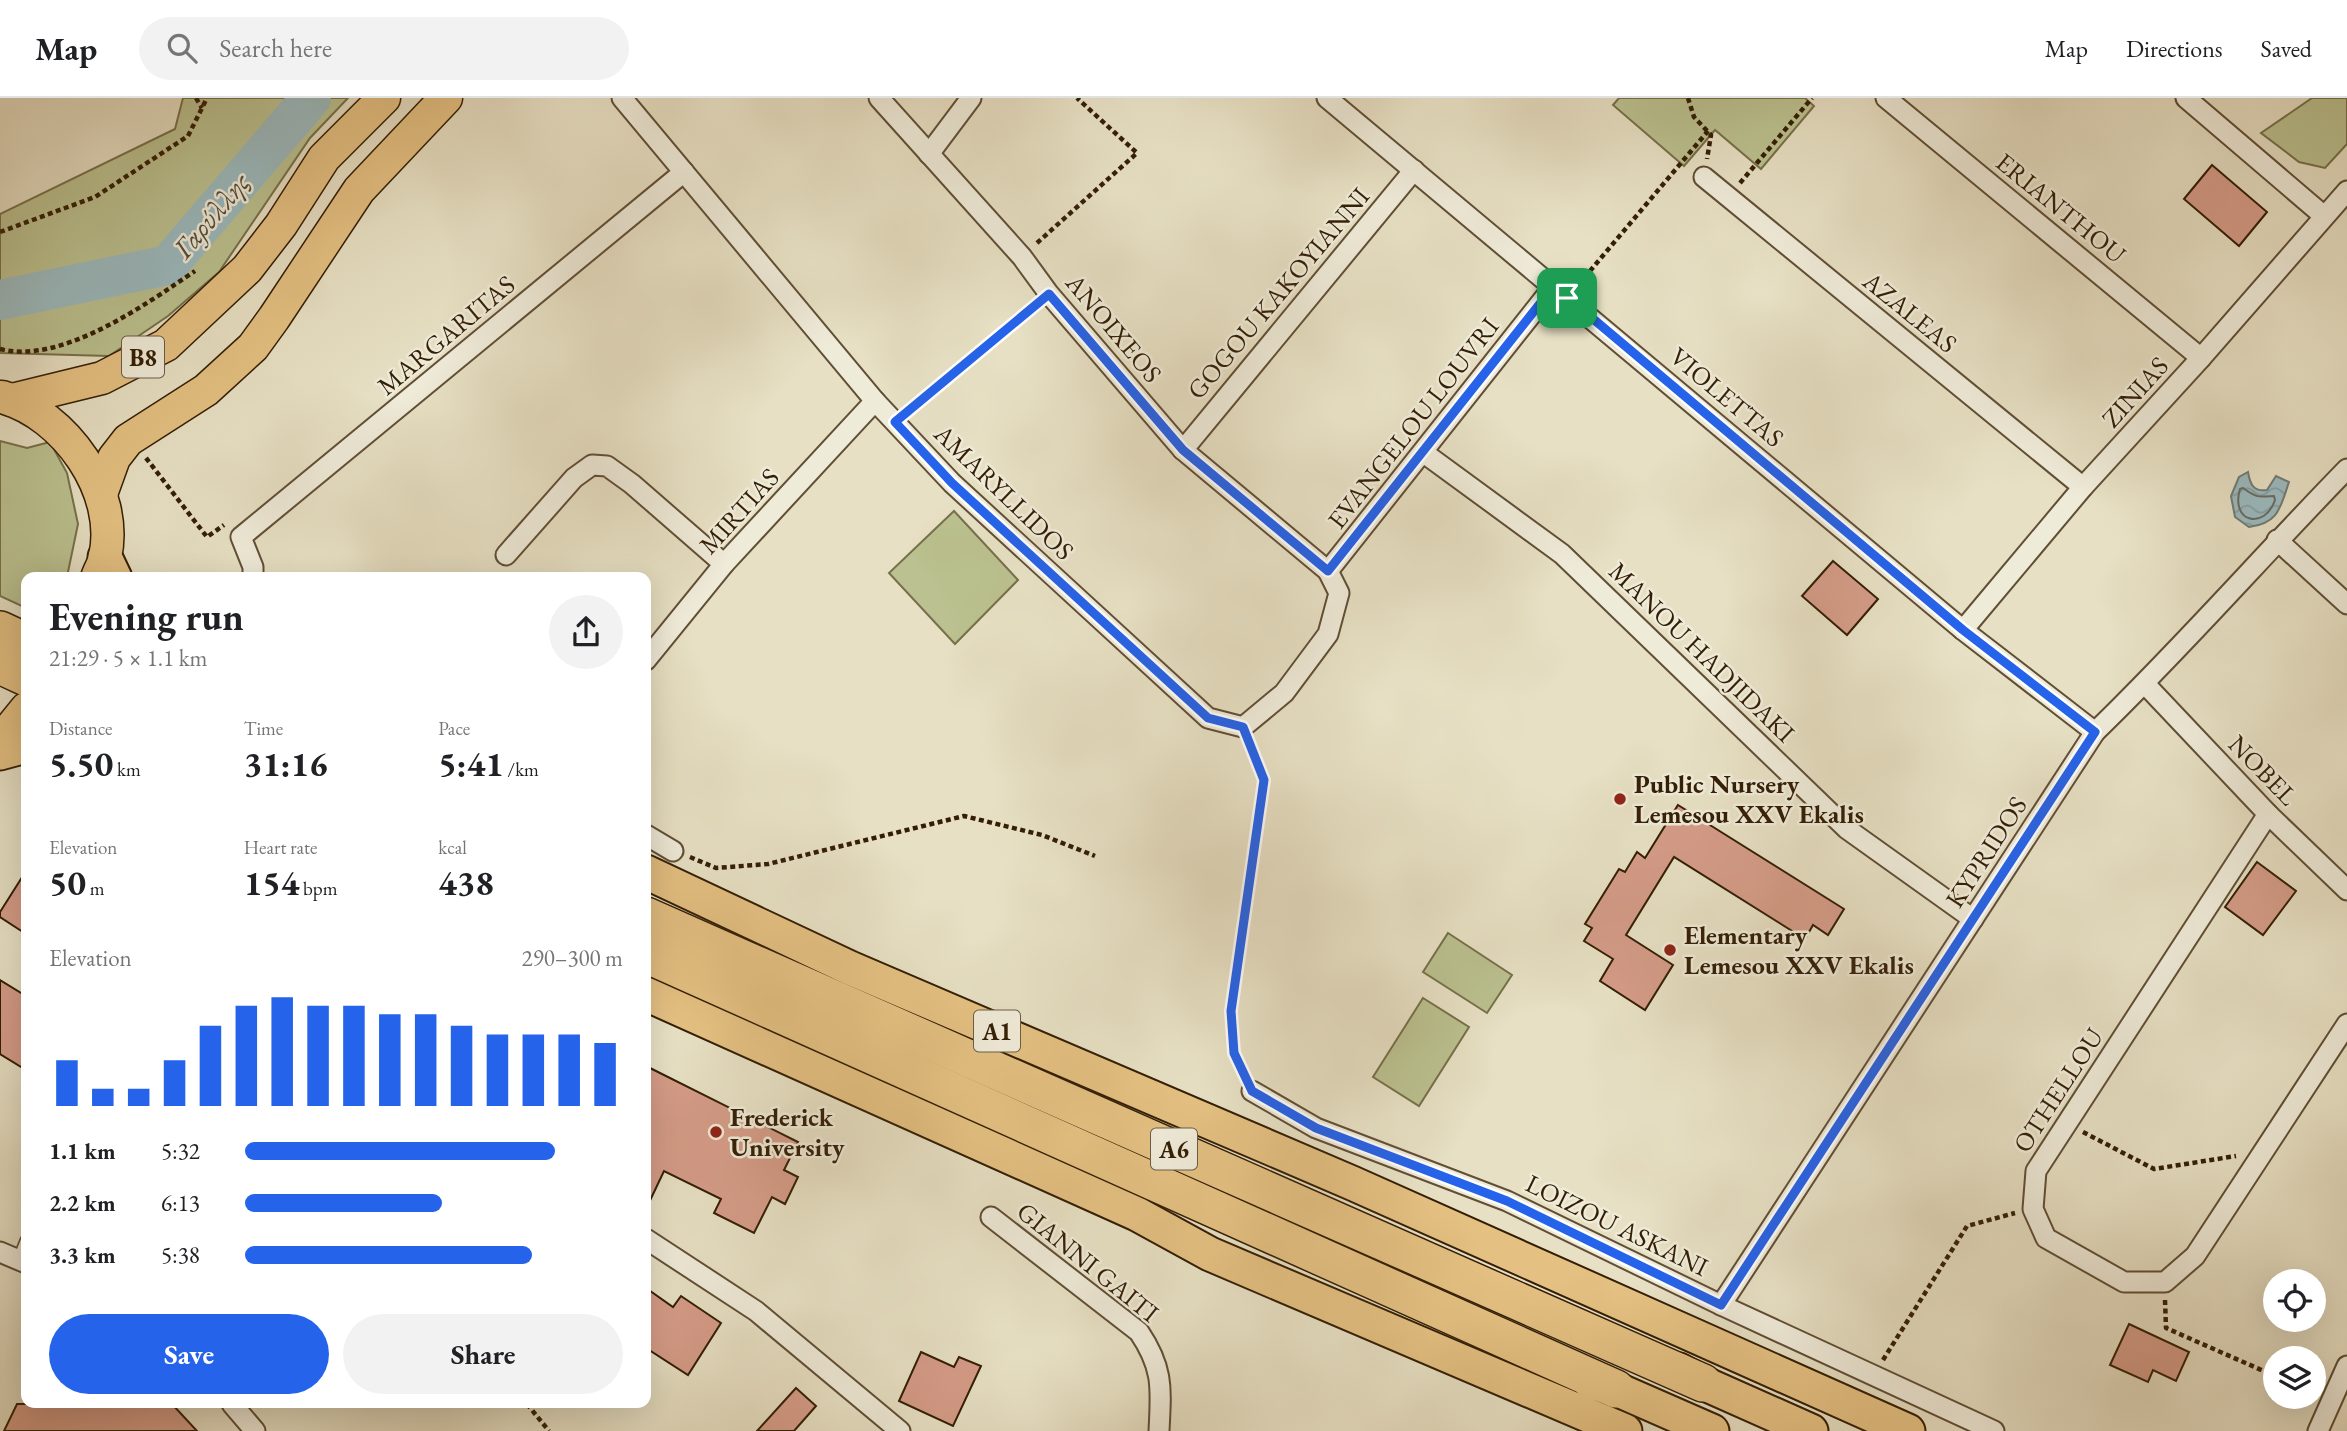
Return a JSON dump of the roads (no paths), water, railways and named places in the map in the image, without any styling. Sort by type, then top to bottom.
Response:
[{"type":"highway","points":[[0,630],[21,640]]},
{"type":"highway","points":[[0,665],[21,675]]},
{"type":"highway","points":[[0,753],[21,747]]},
{"type":"highway","name":"A1","points":[[651,874],[850,968],[1352,1183]]},
{"type":"highway","name":"A6","points":[[651,918],[1703,1383]]},
{"type":"highway","name":"A6","points":[[651,956],[1616,1389]]},
{"type":"highway","points":[[651,996],[1137,1214],[1210,1254],[1625,1431]]},
{"type":"highway","points":[[1352,1183],[1477,1257],[1703,1383],[1811,1431]]},
{"type":"highway","points":[[1352,1183],[1908,1431]]},
{"type":"highway","points":[[1210,1254],[1524,1366],[1616,1389],[1712,1431]]},
{"type":"main road","name":"B8","points":[[6,398],[102,378],[166,345],[247,269],[281,225],[324,158],[384,98]]},
{"type":"main road","name":"B8","points":[[101,494],[114,458],[128,440],[206,390],[253,346],[359,190],[446,98]]},
{"type":"main road","name":"B8","points":[[6,398],[49,422],[80,452],[101,494],[107,524],[106,571]]},
{"type":"main road","points":[[0,741],[21,715]]},
{"type":"street","name":"AMARYLLIDOS","points":[[622,98],[875,401],[952,483],[1208,718],[1243,727],[1283,693],[1328,634],[1339,593],[1328,571]]},
{"type":"street","name":"ANOIXEOS","points":[[879,98],[1022,257],[1049,294],[1183,450],[1328,571]]},
{"type":"street","points":[[929,154],[971,98]]},
{"type":"street","name":"VIOLETTAS","points":[[1327,98],[1963,630],[2095,732]]},
{"type":"street","name":"ERIANTHOU","points":[[1886,98],[2201,358]]},
{"type":"street","points":[[2186,98],[2324,216]]},
{"type":"street","name":"GOGOU KAKOYIANNI","points":[[1183,450],[1414,170]]},
{"type":"street","name":"MARGARITAS","points":[[253,572],[248,532],[684,172]]},
{"type":"street","name":"AZALEAS","points":[[1704,177],[2083,487]]},
{"type":"street","name":"ZINIAS","points":[[1963,630],[2083,487],[2201,358],[2347,191]]},
{"type":"street","name":"EVANGELOU LOUVRI","points":[[1328,571],[1561,292]]},
{"type":"street","name":"MIRTIAS","points":[[651,654],[724,564],[875,401]]},
{"type":"street","name":"MANOU HADJIDAKI","points":[[1424,453],[1562,554],[1847,830],[1973,919]]},
{"type":"street","points":[[506,555],[574,478],[592,465],[607,466],[632,484],[724,564]]},
{"type":"street","name":"KYPRIDOS","points":[[1721,1305],[2095,732],[2145,684],[2277,540],[2347,469]]},
{"type":"street","points":[[2277,540],[2347,604]]},
{"type":"street","name":"NOBEL","points":[[2145,684],[2268,814],[2347,890]]},
{"type":"street","name":"OTHELLOU","points":[[2268,814],[2036,1171],[2033,1209],[2046,1238],[2124,1282],[2165,1282],[2195,1256],[2347,1024]]},
{"type":"street","points":[[651,838],[673,851]]},
{"type":"street","name":"LOIZOU ASKANI","points":[[1252,1091],[1316,1128],[1507,1201],[1721,1305],[1994,1431]]},
{"type":"street","name":"GIANNI GAITI","points":[[990,1217],[1139,1332],[1153,1353],[1161,1382],[1159,1431]]},
{"type":"street","points":[[651,1242],[756,1311],[900,1431]]},
{"type":"street","points":[[2318,1431],[2347,1366]]},
{"type":"street","points":[[236,1408],[256,1431]]},
{"type":"water","points":[[2248,472],[2251,484],[2259,490],[2267,490],[2276,476],[2289,482],[2277,513],[2267,522],[2249,527],[2235,517],[2231,496],[2239,477]]},
{"type":"waterway","name":"Γαρύλλης","points":[[0,300],[168,265],[311,98]]},
{"type":"place","name":"Public Nursery Lemesou XXV Ekalis","points":[[1620,799]]},
{"type":"place","name":"Elementary Lemesou XXV Ekalis","points":[[1670,950]]},
{"type":"place","name":"Frederick University","points":[[716,1132]]}]
